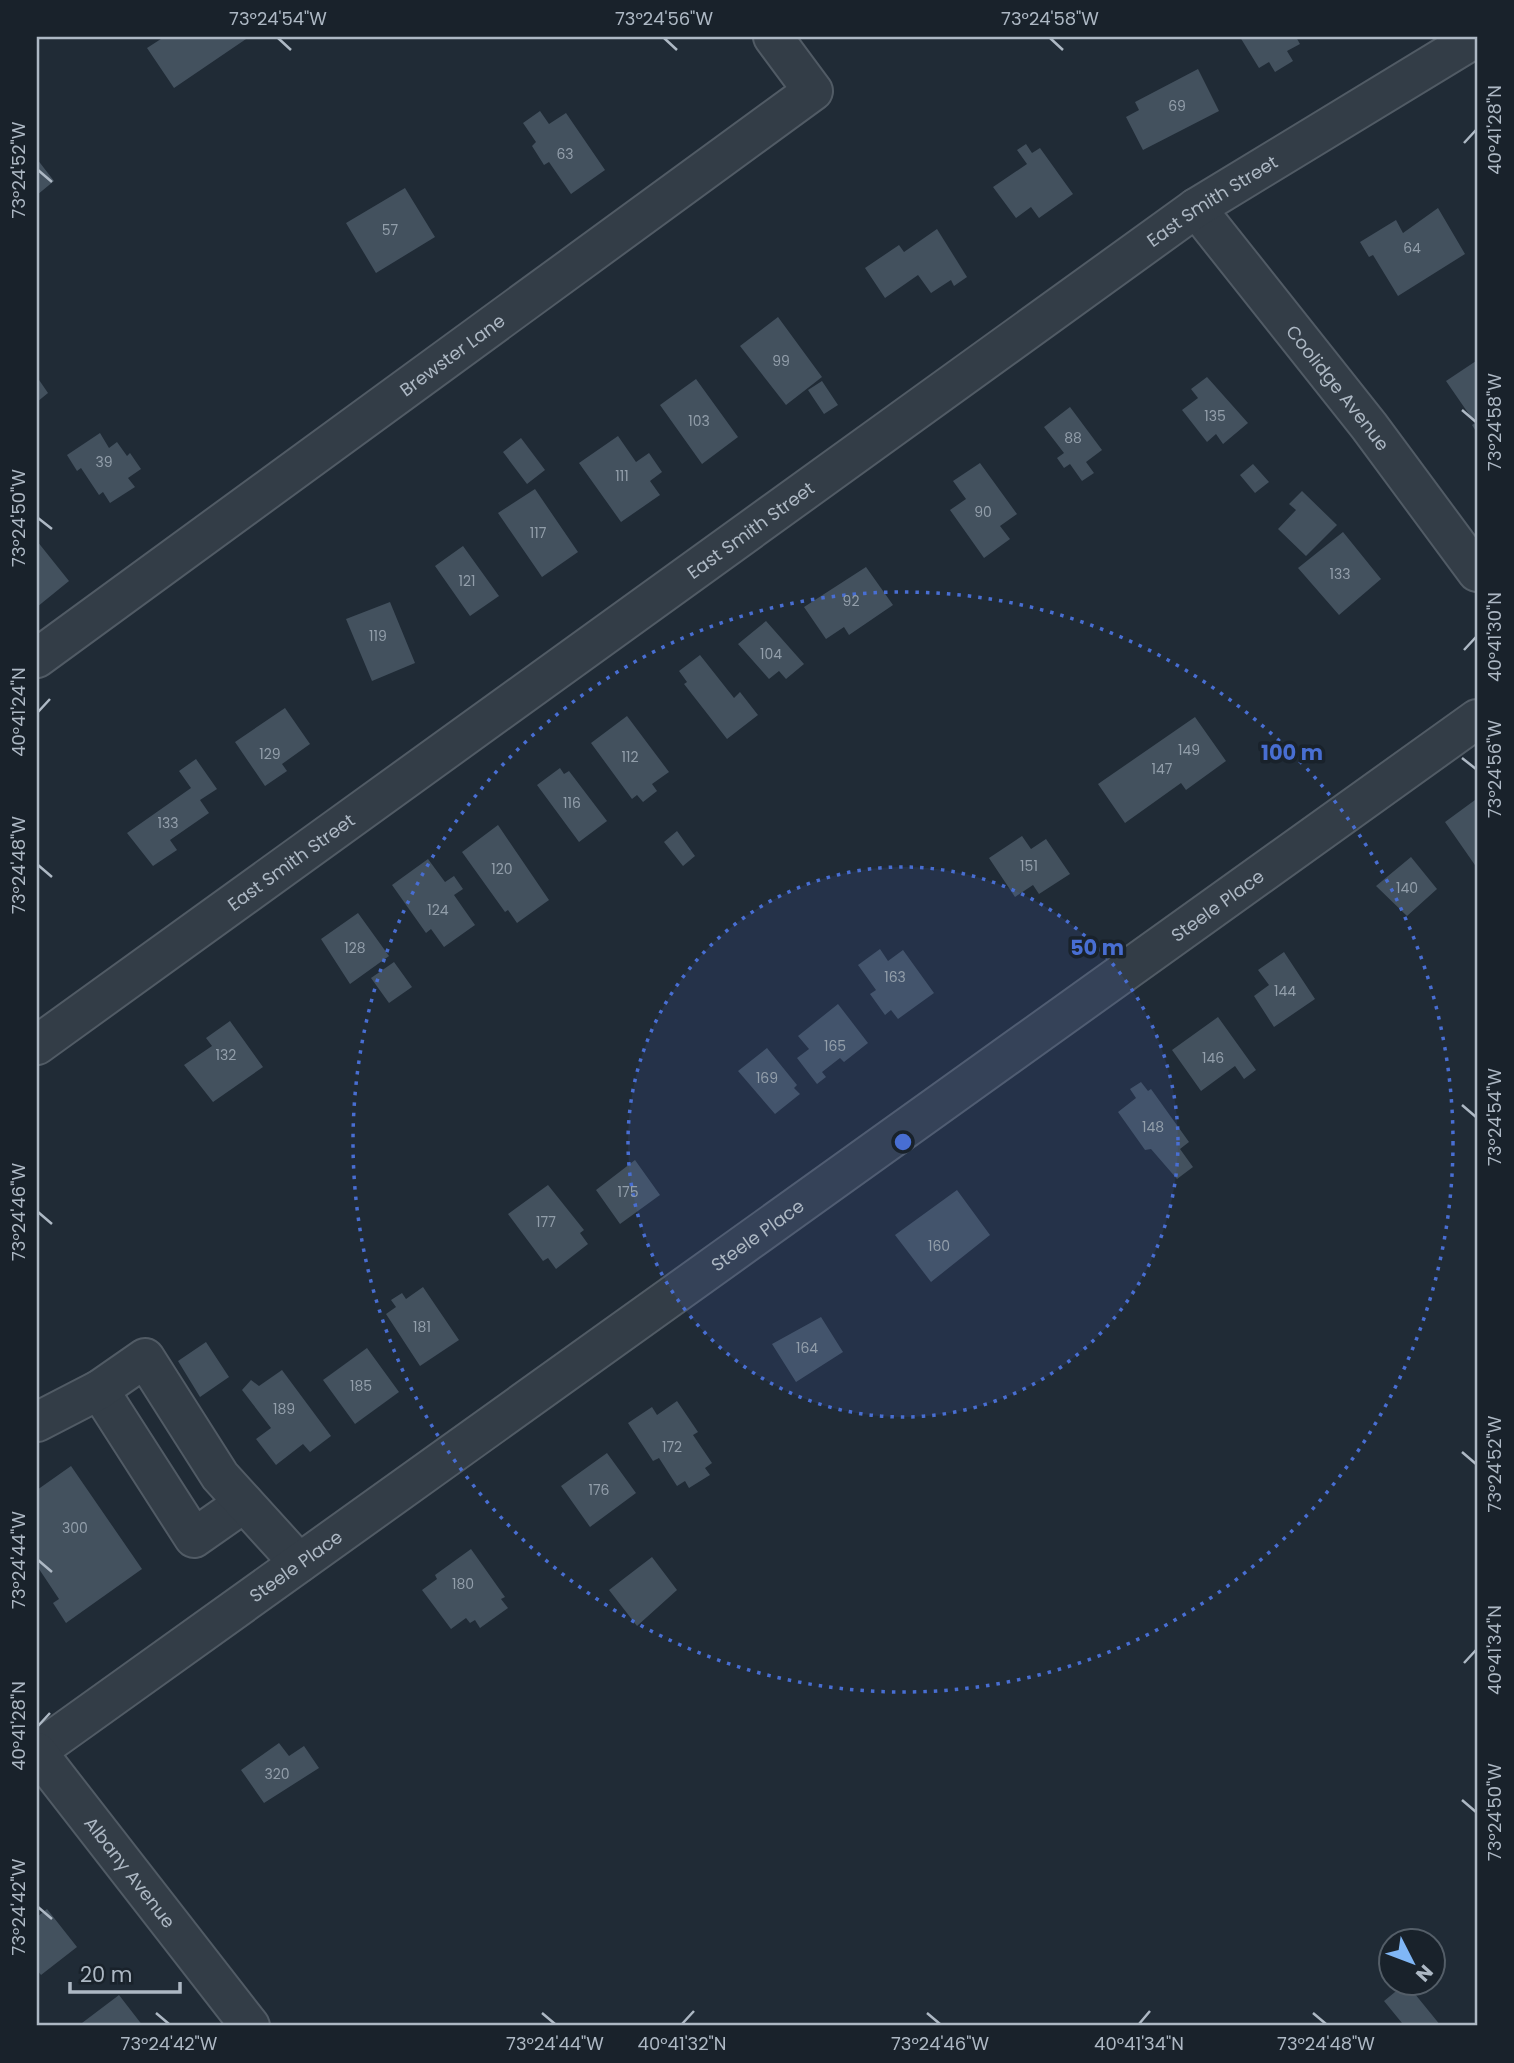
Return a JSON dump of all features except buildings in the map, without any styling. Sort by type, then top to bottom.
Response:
[{"type":"street","name":"Brewster Lane","points":[[37,658],[813,91],[774,37]]},
{"type":"street","name":"East Smith Street","points":[[37,1045],[1196,208],[1477,37]]},
{"type":"street","name":"Coolidge Avenue","points":[[1196,208],[1369,426],[1477,572]]},
{"type":"street","name":"Steele Place","points":[[37,1752],[1477,719]]},
{"type":"street","points":[[37,1422],[99,1390],[145,1358],[220,1476],[299,1563]]},
{"type":"street","points":[[99,1390],[194,1538],[244,1503]]},
{"type":"street","name":"Albany Avenue","points":[[37,1752],[250,2026]]}]
